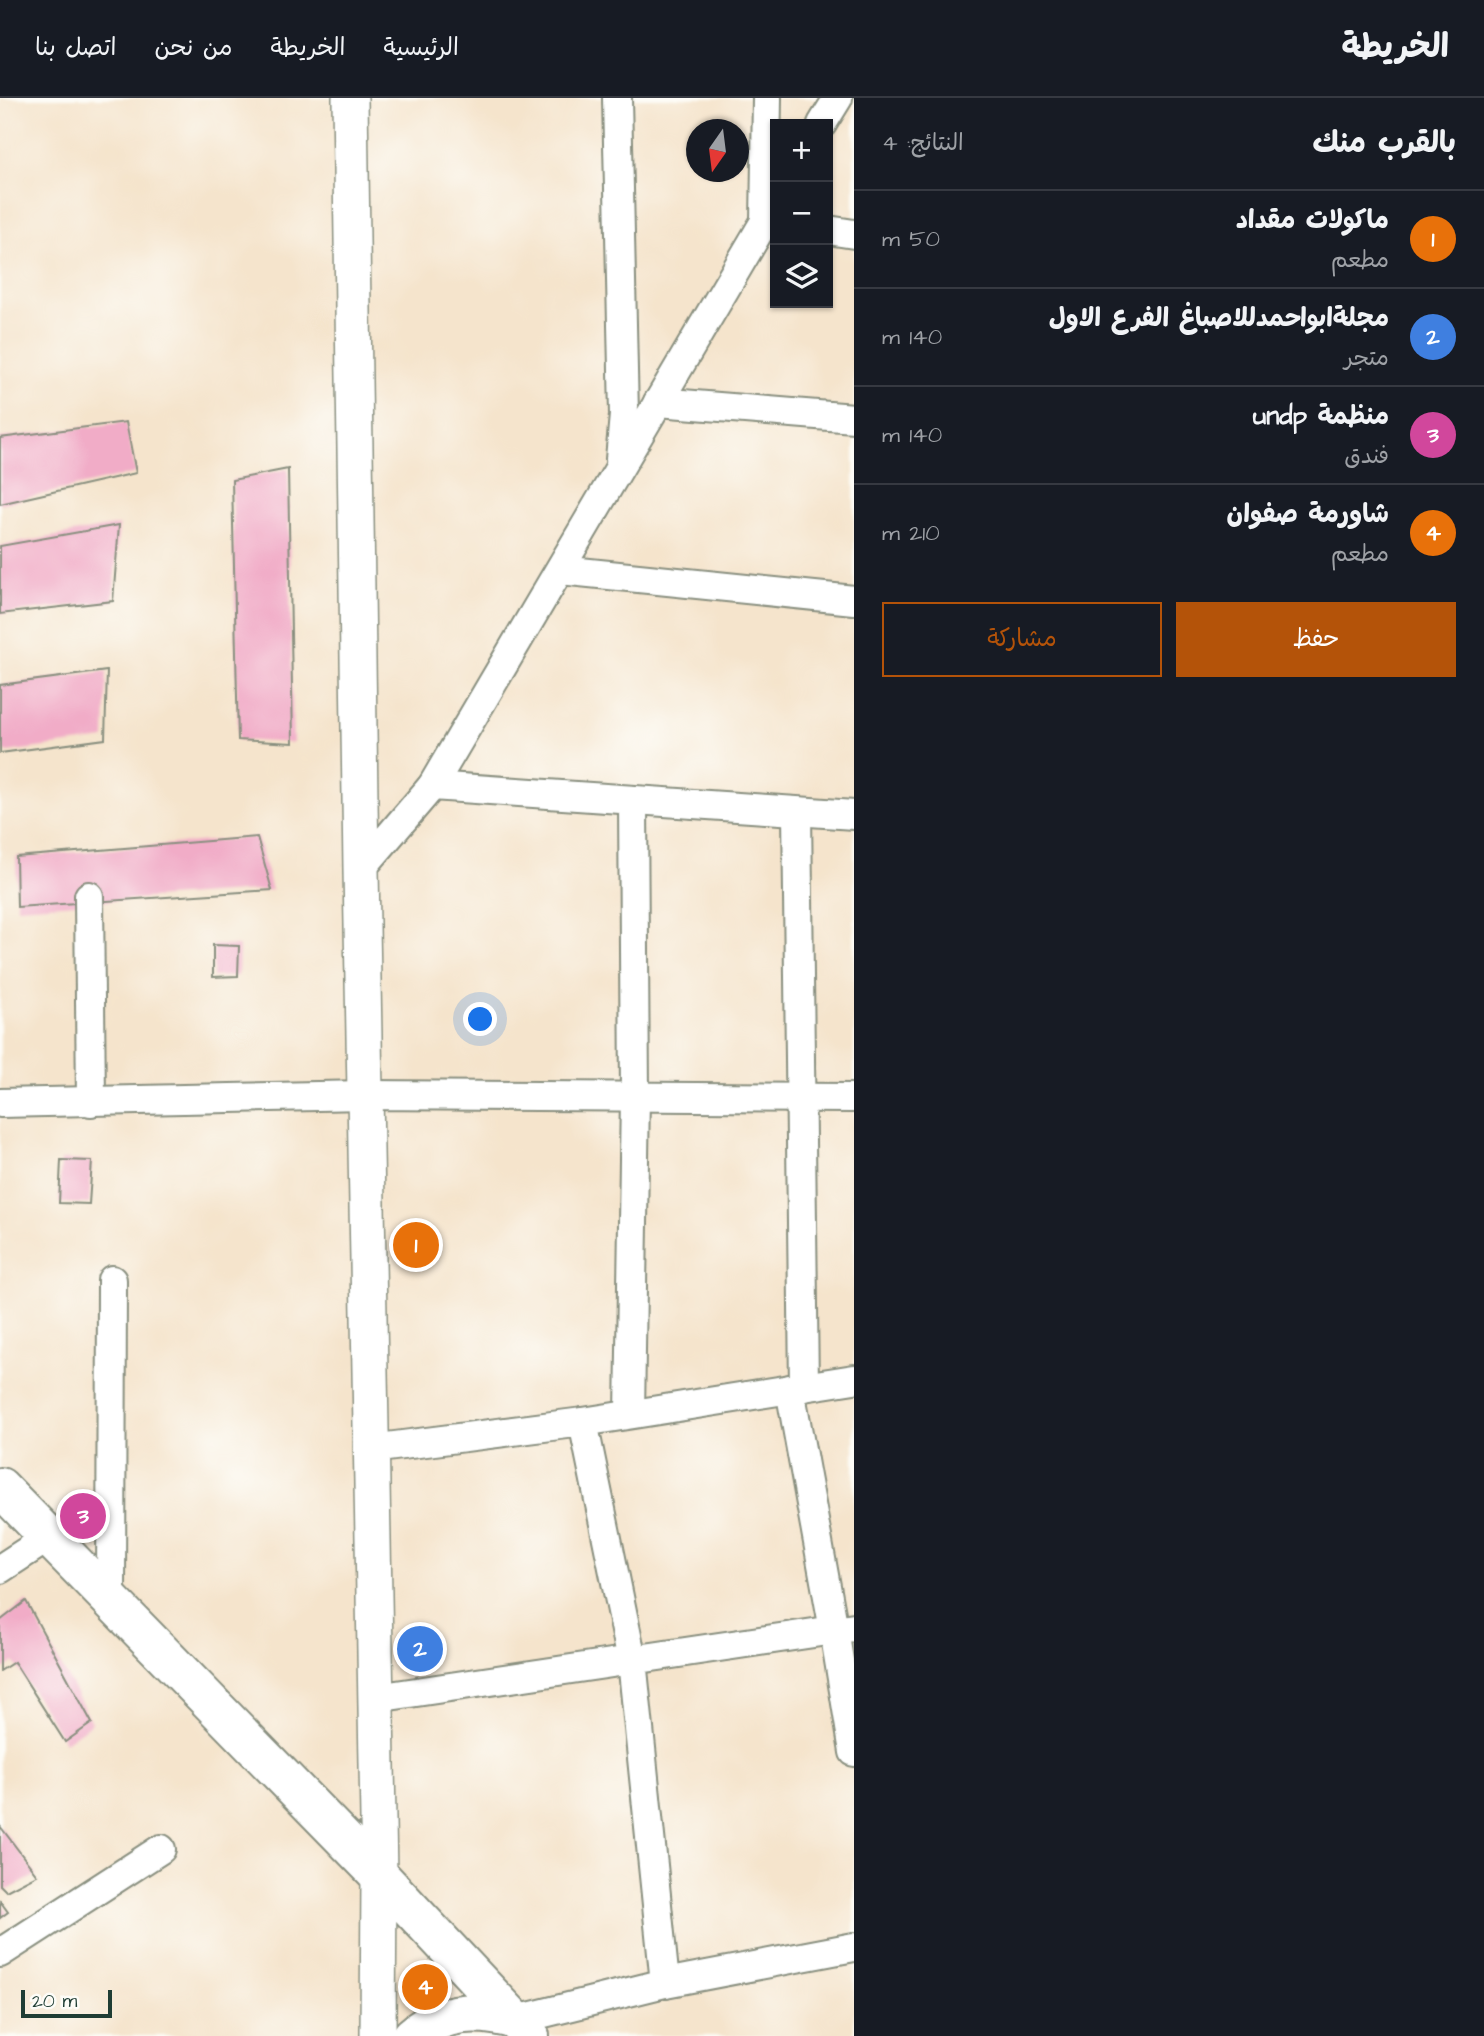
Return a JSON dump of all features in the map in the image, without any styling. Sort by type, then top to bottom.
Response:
[{"type":"main road","points":[[0,1487],[379,1875],[523,2028]]},
{"type":"main road","points":[[411,2036],[420,2028],[443,2018],[467,2012],[492,2013],[523,2028]]},
{"type":"street","points":[[350,98],[379,1875],[378,2036]]},
{"type":"street","points":[[617,98],[624,415],[619,469]]},
{"type":"street","points":[[767,98],[771,182]]},
{"type":"street","points":[[825,119],[838,98]]},
{"type":"street","points":[[361,869],[432,786],[658,402],[770,219]]},
{"type":"street","points":[[833,231],[854,234]]},
{"type":"street","points":[[658,402],[854,418]]},
{"type":"street","points":[[559,570],[854,600]]},
{"type":"street","points":[[432,786],[854,816]]},
{"type":"street","points":[[630,1414],[635,1096],[633,802]]},
{"type":"street","points":[[797,812],[797,1388],[844,1628],[854,1752]]},
{"type":"street","points":[[89,896],[91,1102]]},
{"type":"street","points":[[0,1103],[365,1095],[854,1098]]},
{"type":"street","points":[[111,1601],[112,1280]]},
{"type":"street","points":[[371,1449],[583,1422],[854,1379]]},
{"type":"street","points":[[583,1422],[632,1661],[665,1983]]},
{"type":"street","points":[[0,1570],[49,1537]]},
{"type":"street","points":[[376,1698],[844,1628]]},
{"type":"street","points":[[0,1953],[161,1849]]},
{"type":"street","points":[[523,2028],[665,1983],[854,1947]]},
{"type":"building","points":[[126,422],[136,473],[0,504],[0,438]]},
{"type":"building","points":[[288,469],[293,743],[238,740],[232,480]]},
{"type":"building","points":[[119,525],[113,601],[0,614],[0,546]]},
{"type":"building","points":[[107,671],[105,739],[0,753],[0,685]]},
{"type":"building","points":[[257,837],[272,890],[17,907],[16,857]]},
{"type":"building","points":[[213,945],[239,946],[238,976],[213,977]]},
{"type":"building","points":[[61,1160],[92,1161],[89,1204],[59,1203]]},
{"type":"building","points":[[26,1601],[92,1723],[65,1742],[14,1662],[0,1671],[0,1621]]},
{"type":"building","points":[[0,1826],[37,1875],[6,1891],[0,1885]]},
{"type":"building","points":[[0,1901],[8,1912],[0,1918]]},
{"type":"place","name":"ماكولات مقداد","points":[[416,1245]]},
{"type":"place","name":"منظمة undp","points":[[83,1516]]},
{"type":"place","name":"مجلةابواحمدللاصباغ الفرع الاول","points":[[420,1649]]},
{"type":"place","name":"شاورمة صفوان","points":[[425,1987]]}]
